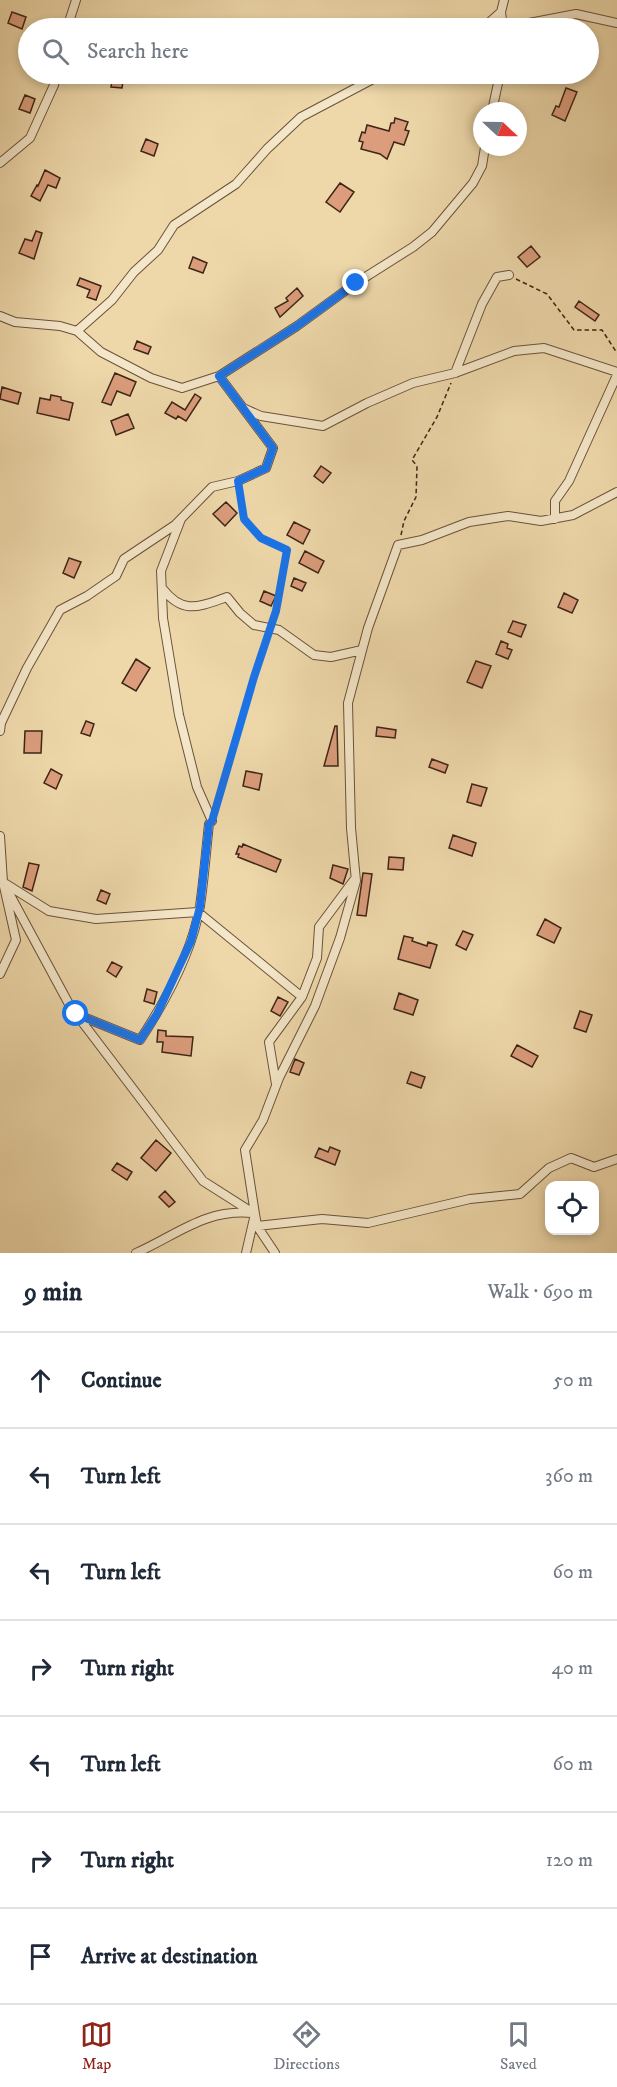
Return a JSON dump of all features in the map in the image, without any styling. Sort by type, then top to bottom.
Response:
[{"type":"street","points":[[70,18],[76,0]]},
{"type":"street","points":[[502,18],[504,0]]},
{"type":"street","points":[[494,18],[501,12]]},
{"type":"street","points":[[555,18],[576,14],[594,18]]},
{"type":"street","points":[[599,19],[617,23]]},
{"type":"street","points":[[0,163],[30,138],[54,84]]},
{"type":"street","points":[[77,331],[112,300],[134,272],[158,250],[174,225],[237,184],[267,149],[301,117],[364,84]]},
{"type":"street","points":[[494,102],[498,84]]},
{"type":"street","points":[[0,316],[15,321],[60,326],[77,331],[101,352],[151,378],[182,388],[219,376],[297,326],[432,232],[473,183],[482,166],[484,156]]},
{"type":"street","points":[[455,373],[482,304],[497,277],[509,275]]},
{"type":"street","points":[[243,408],[261,416],[323,426],[413,383],[455,373],[514,351],[544,348],[617,374],[568,481],[555,501],[555,519]]},
{"type":"street","points":[[0,731],[27,668],[60,610],[87,596],[116,576],[124,559],[152,543],[181,519],[212,487],[238,481],[266,468],[273,448],[219,376]]},
{"type":"street","points":[[275,1253],[257,1226],[245,1150],[263,1120],[277,1084],[315,1006],[340,938],[356,877],[351,828],[348,703],[362,650],[398,544],[422,540],[469,522],[508,516],[541,521],[573,515],[617,492]]},
{"type":"street","points":[[76,1014],[140,1040],[157,1014],[191,941],[198,912],[209,824],[212,821],[197,787],[179,715],[163,618],[161,571],[181,519]]},
{"type":"street","points":[[162,588],[181,606],[202,606],[227,597],[254,625],[279,630],[314,656],[331,657],[362,650]]},
{"type":"street","points":[[0,836],[3,882],[16,940],[0,974]]},
{"type":"street","points":[[277,1084],[268,1041],[302,997],[317,958],[319,927],[356,877]]},
{"type":"street","points":[[3,882],[49,911],[96,919],[198,912],[302,997]]},
{"type":"street","points":[[3,882],[76,1014],[203,1181],[255,1214]]},
{"type":"street","points":[[257,1226],[322,1219],[368,1223],[470,1199],[520,1194],[549,1168],[571,1158],[594,1167],[617,1159]]},
{"type":"street","points":[[136,1253],[202,1219],[233,1212],[255,1214]]},
{"type":"street","points":[[246,1253],[255,1214]]},
{"type":"path","points":[[509,275],[547,294],[574,330],[602,330],[617,352]]},
{"type":"path","points":[[398,544],[404,521],[416,497],[417,466],[412,460],[437,417],[455,373]]},
{"type":"path","points":[[212,821],[276,611],[287,550],[261,538],[244,519],[238,481]]},
{"type":"building","points":[[12,12],[26,17],[18,18],[18,27],[8,23]]},
{"type":"building","points":[[112,84],[123,84],[122,88],[111,87]]},
{"type":"building","points":[[566,88],[577,92],[565,121],[552,115],[556,106],[559,107]]},
{"type":"building","points":[[25,95],[35,99],[30,113],[19,109]]},
{"type":"building","points":[[395,118],[408,122],[405,130],[409,131],[404,145],[394,142],[387,159],[380,154],[361,149],[363,142],[359,141],[367,125],[389,131]]},
{"type":"building","points":[[146,139],[158,144],[154,156],[141,151]]},
{"type":"building","points":[[45,170],[60,178],[56,188],[48,185],[40,201],[31,196]]},
{"type":"building","points":[[340,183],[354,192],[340,212],[326,202]]},
{"type":"building","points":[[36,231],[42,233],[34,259],[19,253],[25,239],[32,241]]},
{"type":"building","points":[[531,246],[540,257],[527,267],[518,257]]},
{"type":"building","points":[[193,257],[207,263],[203,273],[189,268]]},
{"type":"building","points":[[80,278],[101,286],[96,300],[87,297],[90,290],[77,285]]},
{"type":"building","points":[[297,288],[303,296],[280,317],[275,308],[288,301],[286,298]]},
{"type":"building","points":[[579,301],[599,315],[595,321],[575,307]]},
{"type":"building","points":[[137,341],[151,347],[148,354],[134,349]]},
{"type":"building","points":[[115,373],[136,382],[130,396],[117,391],[111,405],[102,402]]},
{"type":"building","points":[[2,387],[21,393],[18,404],[0,399]]},
{"type":"building","points":[[195,394],[201,398],[186,421],[178,416],[176,419],[165,413],[172,402],[185,410]]},
{"type":"building","points":[[51,395],[73,403],[69,420],[37,413],[40,398],[50,400]]},
{"type":"building","points":[[128,414],[134,428],[116,435],[111,421]]},
{"type":"building","points":[[321,466],[331,473],[323,483],[314,476]]},
{"type":"building","points":[[226,502],[237,513],[225,526],[213,514]]},
{"type":"building","points":[[294,522],[310,530],[303,544],[287,535]]},
{"type":"building","points":[[305,551],[324,561],[318,573],[299,563]]},
{"type":"building","points":[[69,558],[81,562],[74,578],[63,573]]},
{"type":"building","points":[[294,578],[306,583],[302,591],[291,586]]},
{"type":"building","points":[[264,591],[276,596],[271,606],[260,601]]},
{"type":"building","points":[[564,593],[578,600],[572,613],[558,607]]},
{"type":"building","points":[[513,621],[526,625],[521,637],[508,632]]},
{"type":"building","points":[[501,641],[508,644],[507,648],[512,650],[508,659],[496,654]]},
{"type":"building","points":[[136,659],[150,668],[136,691],[122,683]]},
{"type":"building","points":[[476,661],[491,666],[482,688],[467,682]]},
{"type":"building","points":[[86,721],[94,724],[90,736],[81,733]]},
{"type":"building","points":[[335,726],[337,726],[338,766],[324,766]]},
{"type":"building","points":[[377,727],[396,730],[395,738],[376,736]]},
{"type":"building","points":[[25,731],[42,731],[41,753],[24,753]]},
{"type":"building","points":[[432,759],[448,765],[445,773],[429,767]]},
{"type":"building","points":[[51,769],[62,775],[56,789],[44,783]]},
{"type":"building","points":[[246,771],[262,774],[259,790],[243,786]]},
{"type":"building","points":[[472,784],[487,788],[481,806],[467,802]]},
{"type":"building","points":[[453,835],[476,843],[472,856],[449,848]]},
{"type":"building","points":[[243,844],[281,860],[276,872],[238,857],[239,854],[236,854],[239,846],[242,847]]},
{"type":"building","points":[[389,857],[404,858],[403,870],[388,869]]},
{"type":"building","points":[[29,863],[39,865],[32,891],[23,887]]},
{"type":"building","points":[[333,865],[348,869],[343,884],[330,878]]},
{"type":"building","points":[[363,873],[372,874],[366,916],[357,915]]},
{"type":"building","points":[[101,890],[110,894],[106,904],[97,900]]},
{"type":"building","points":[[545,919],[561,928],[554,943],[537,935]]},
{"type":"building","points":[[463,931],[473,935],[466,950],[456,945]]},
{"type":"building","points":[[404,936],[427,946],[428,942],[437,945],[430,968],[398,959]]},
{"type":"building","points":[[112,962],[122,967],[116,977],[107,971]]},
{"type":"building","points":[[147,989],[157,992],[154,1004],[144,1001]]},
{"type":"building","points":[[399,993],[418,1000],[413,1015],[394,1009]]},
{"type":"building","points":[[278,997],[288,1002],[280,1016],[271,1011]]},
{"type":"building","points":[[580,1011],[592,1015],[586,1032],[574,1028]]},
{"type":"building","points":[[158,1030],[166,1031],[166,1036],[193,1037],[191,1056],[162,1052],[163,1042],[157,1042]]},
{"type":"building","points":[[517,1045],[538,1056],[532,1067],[511,1056]]},
{"type":"building","points":[[295,1059],[304,1063],[299,1075],[290,1072]]},
{"type":"building","points":[[411,1072],[425,1077],[421,1088],[407,1083]]},
{"type":"building","points":[[156,1140],[171,1153],[156,1171],[141,1158]]},
{"type":"building","points":[[330,1147],[340,1151],[335,1165],[315,1157],[319,1148],[328,1152]]},
{"type":"building","points":[[117,1163],[132,1172],[127,1180],[112,1170]]},
{"type":"building","points":[[165,1191],[175,1202],[169,1207],[159,1197]]},
{"type":"route","points":[[76,1014],[140,1040],[157,1014],[191,941],[200,907],[209,824],[229,770],[254,677],[276,611],[287,550],[261,538],[244,519],[238,481],[266,468],[273,448],[219,376],[297,326],[356,283]]}]
